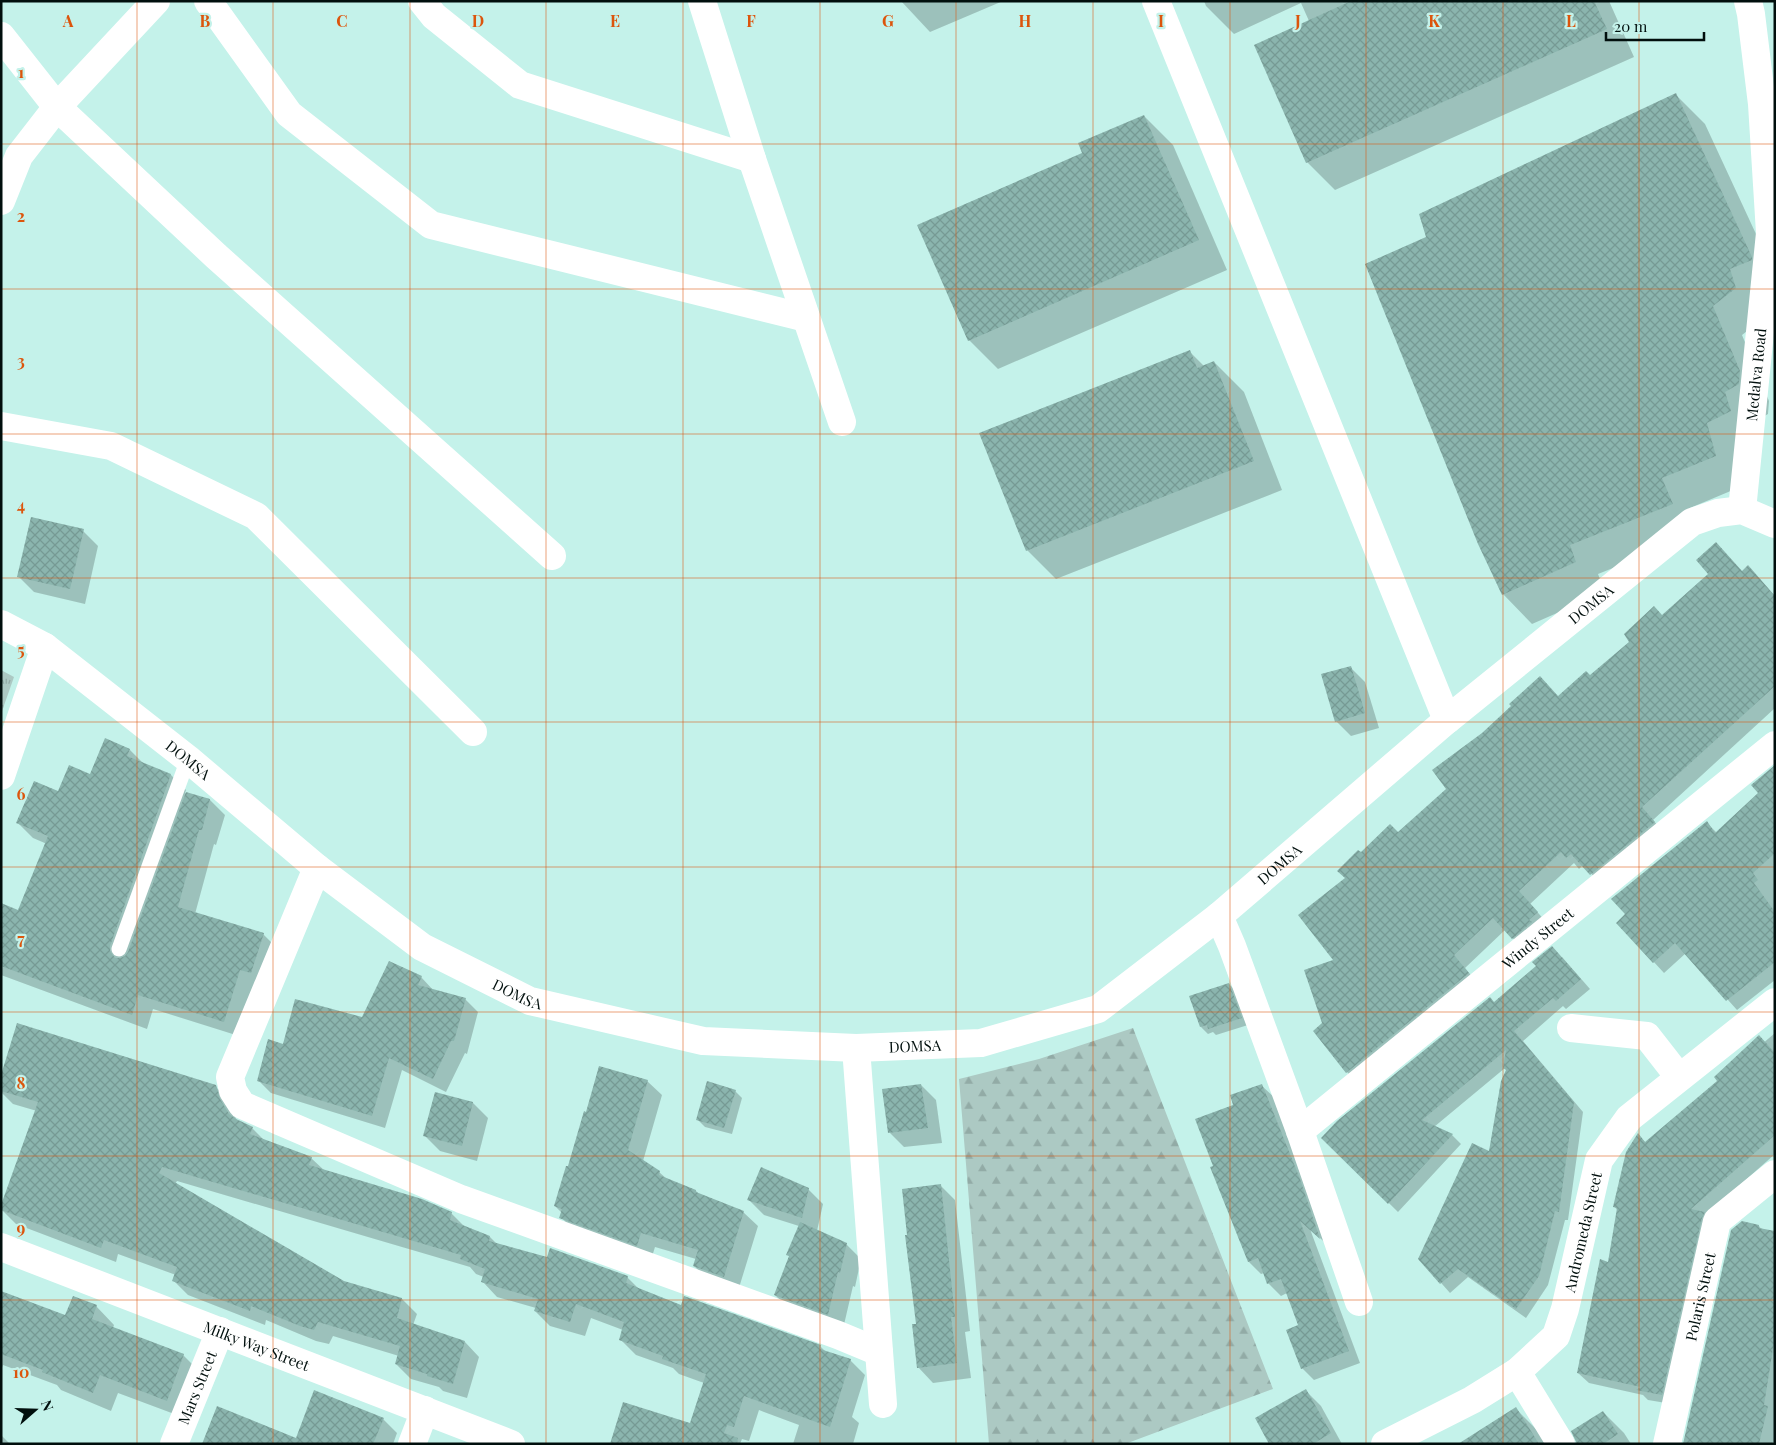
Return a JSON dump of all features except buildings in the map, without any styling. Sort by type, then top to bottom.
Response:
[{"type":"street","points":[[1,201],[19,156],[57,107],[156,1]]},
{"type":"street","points":[[208,1],[289,114],[431,225],[806,318]]},
{"type":"street","points":[[422,1],[434,16],[520,85],[752,159]]},
{"type":"street","points":[[702,1],[752,159],[842,422]]},
{"type":"street","points":[[1156,1],[1447,720]]},
{"type":"street","name":"Medalva Road","points":[[1742,510],[1770,233],[1762,104],[1748,1]]},
{"type":"street","points":[[1,36],[57,107],[216,256],[552,556]]},
{"type":"street","points":[[1,426],[111,446],[256,516],[473,732]]},
{"type":"street","name":"DOMSA","points":[[1,624],[45,647],[188,758],[317,868],[422,947],[530,1002],[703,1041],[856,1048],[981,1043],[1098,1009],[1219,916],[1447,720],[1692,522],[1718,512],[1742,510],[1775,524]]},
{"type":"street","points":[[1,776],[45,647]]},
{"type":"street","name":"Windy Street","points":[[1300,1131],[1775,745]]},
{"type":"street","points":[[317,868],[230,1077],[233,1092],[242,1105],[461,1199],[838,1335],[879,1352]]},
{"type":"street","points":[[1219,916],[1232,946],[1300,1131],[1359,1302]]},
{"type":"street","name":"Andromeda Street","points":[[1385,1444],[1472,1400],[1517,1372],[1556,1336],[1599,1160],[1629,1118],[1775,1002]]},
{"type":"street","points":[[1571,1028],[1647,1036],[1679,1077]]},
{"type":"street","points":[[856,1048],[883,1404]]},
{"type":"street","name":"Polaris Street","points":[[1667,1444],[1717,1221],[1775,1174]]},
{"type":"street","name":"Milky Way Street","points":[[1,1247],[511,1444]]},
{"type":"street","name":"Mars Street","points":[[174,1444],[220,1331]]},
{"type":"street","points":[[1517,1372],[1561,1444]]},
{"type":"street","points":[[412,1444],[425,1410]]},
{"type":"lane","points":[[119,949],[188,758]]},
{"type":"green space","points":[[1,670],[14,677],[1,714]]},
{"type":"green space","points":[[1133,1028],[1273,1389],[1125,1444],[989,1444],[959,1079],[1039,1059]]}]
